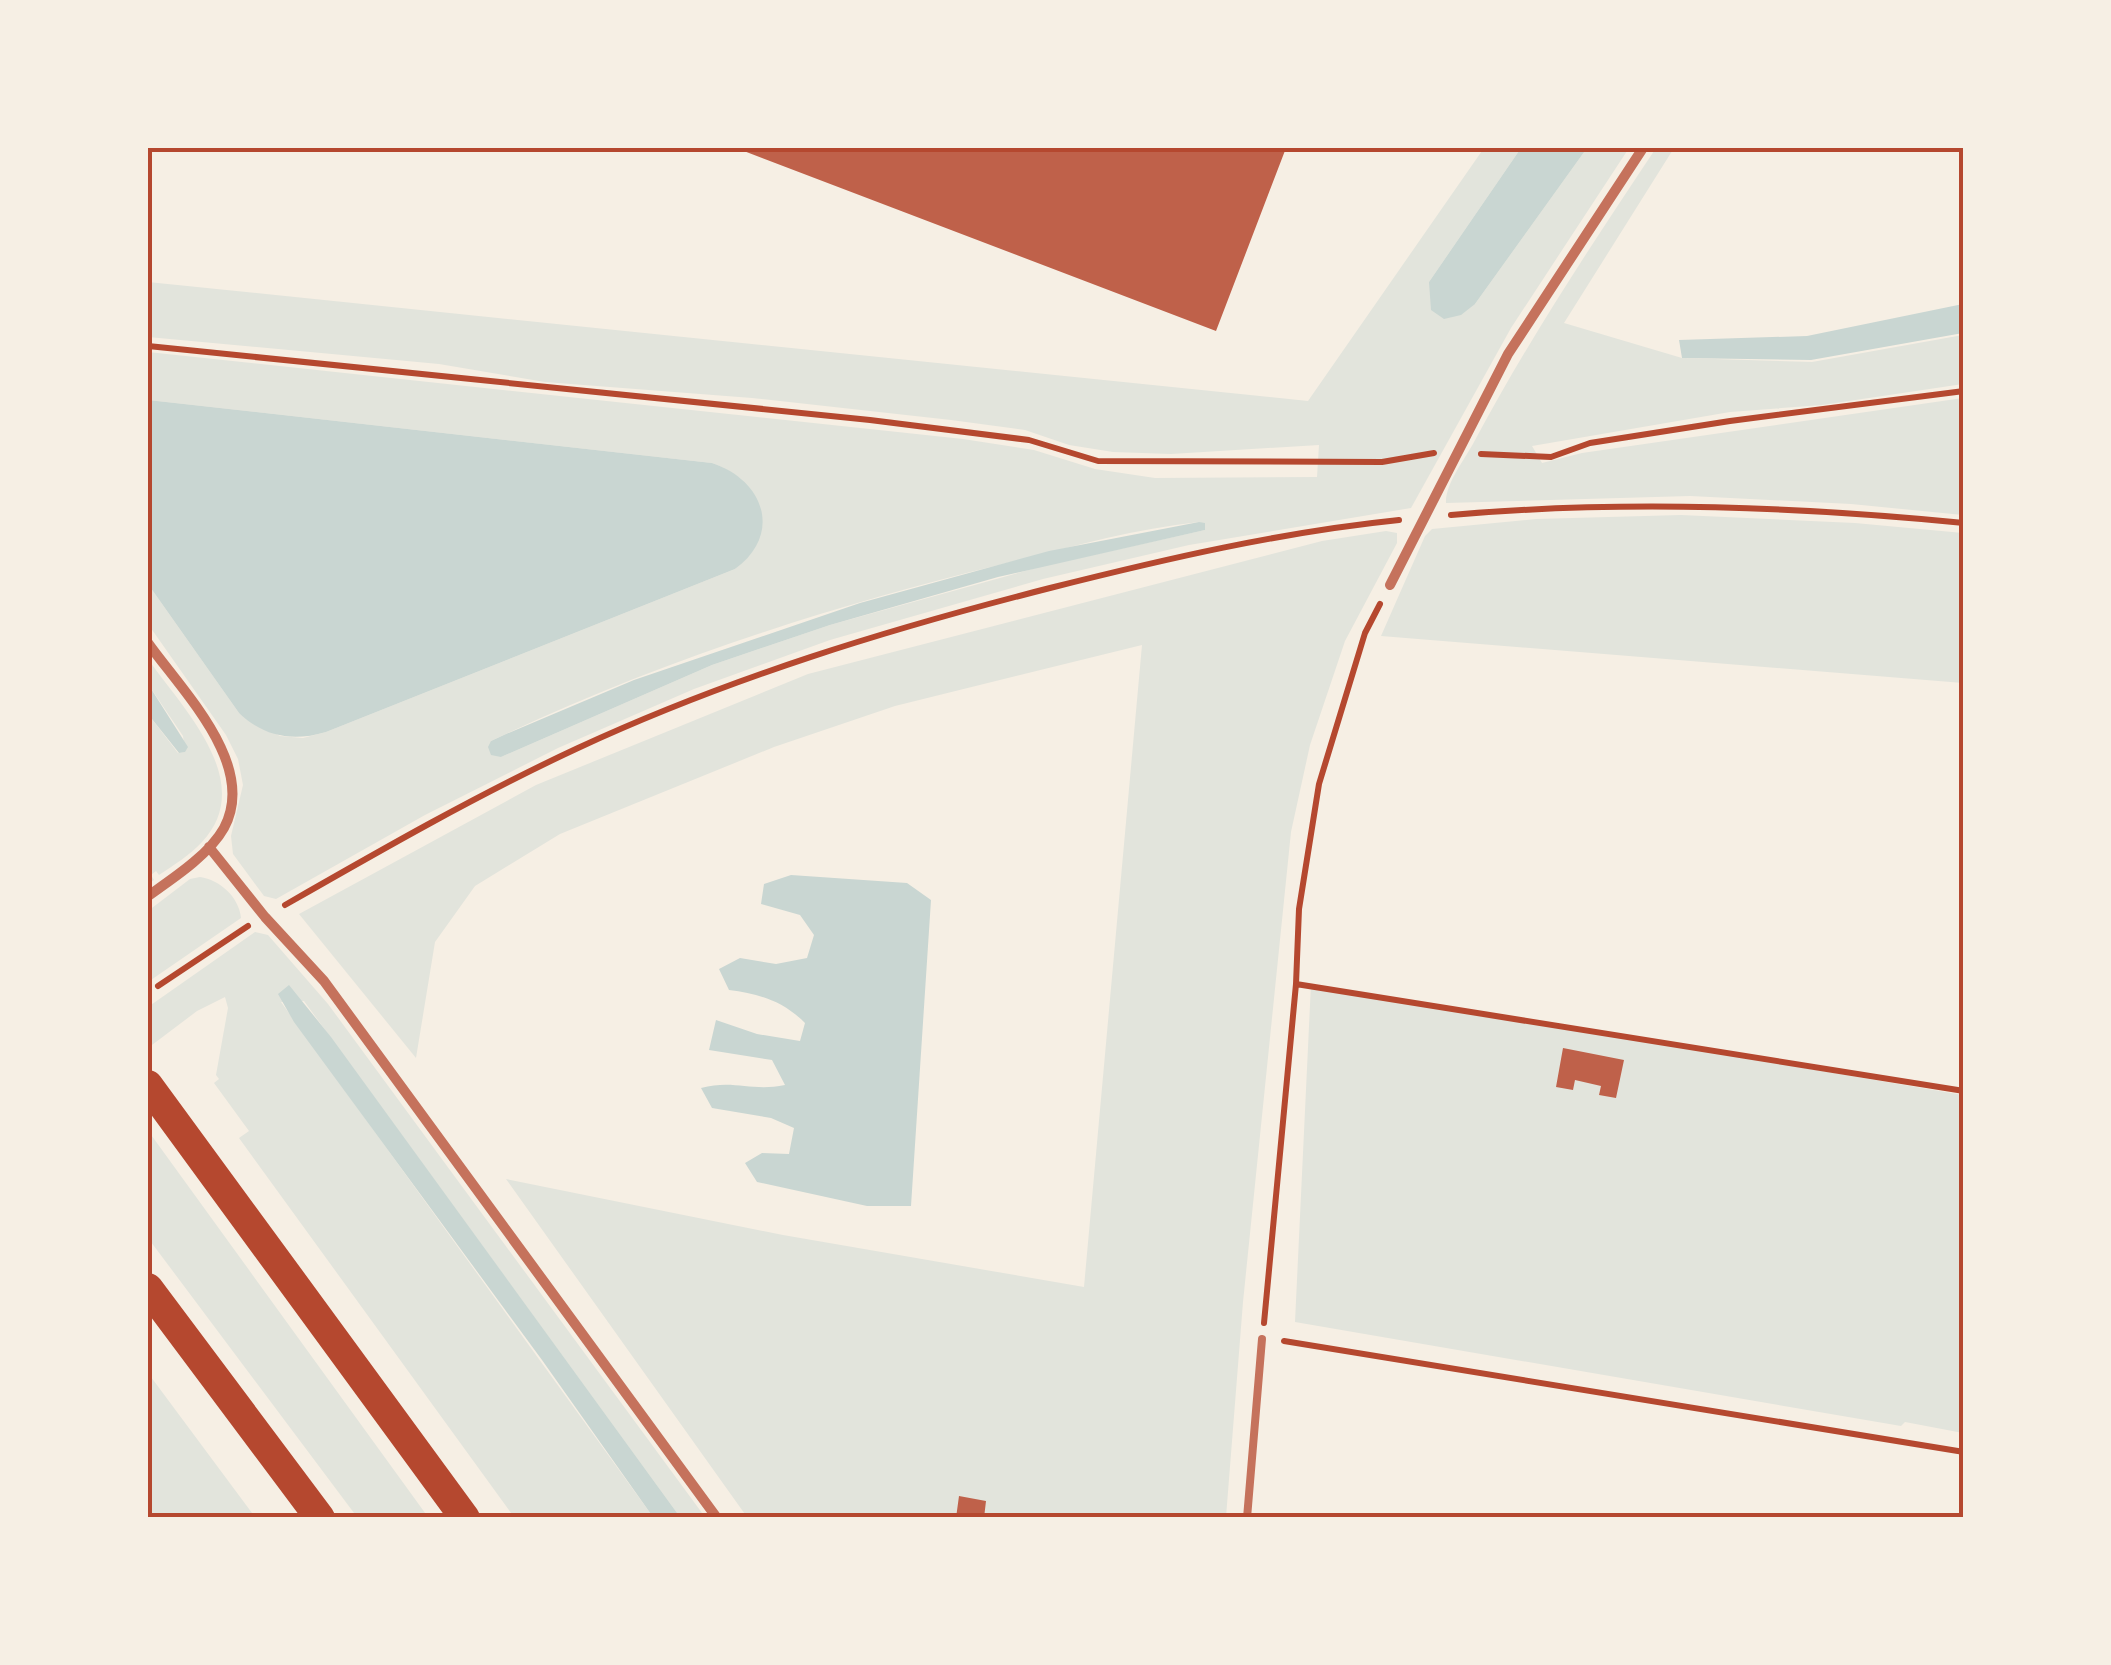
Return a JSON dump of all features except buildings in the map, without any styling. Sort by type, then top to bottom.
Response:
[{"type":"highway","points":[[153,1094],[465,1518]]},
{"type":"highway","points":[[148,1288],[320,1518]]},
{"type":"street","points":[[1390,585],[1456,451],[1518,338],[1643,148]]},
{"type":"street","points":[[148,643],[218,742],[229,764],[233,790],[225,827],[209,847],[148,896]]},
{"type":"street","points":[[209,847],[324,982],[718,1518]]},
{"type":"lane","points":[[1246,1518],[1262,1339]]},
{"type":"path","points":[[148,346],[870,420],[1029,440],[1098,461],[1382,462],[1456,451],[1551,457],[1590,443],[1964,392]]},
{"type":"path","points":[[158,986],[265,916],[476,799],[582,747],[726,687],[932,618],[1173,557],[1357,524],[1422,518],[1544,508],[1742,506],[1964,524]]},
{"type":"path","points":[[1390,585],[1365,633],[1319,784],[1298,910],[1296,984],[1262,1339],[1964,1452]]},
{"type":"path","points":[[1296,984],[1964,1091]]},
{"type":"shaded area","points":[[1484,148],[1521,148],[1429,282],[1475,304],[1587,148],[1629,148],[1511,328],[1411,508],[1189,545],[1043,579],[830,640],[694,689],[558,748],[425,815],[276,899],[264,896],[233,854],[231,836],[243,785],[238,759],[226,735],[148,624],[148,584],[239,713],[280,736],[303,738],[735,569],[758,540],[761,525],[760,510],[744,482],[712,463],[148,400],[148,352],[963,439],[1034,450],[1095,469],[1155,478],[1317,477],[1319,445],[1171,454],[1113,452],[1069,445],[1025,430],[951,420],[752,398],[545,382],[439,364],[148,337],[148,282],[1308,401]],"holes":[[[1199,522],[1205,530],[1043,566],[830,625],[712,665],[501,757],[491,741],[677,663],[870,599],[1123,534]]]},
{"type":"shaded area","points":[[1521,148],[1587,148],[1475,304],[1461,315],[1444,319],[1431,310],[1429,282]]},
{"type":"shaded area","points":[[1656,148],[1674,148],[1564,323],[1682,358],[1812,362],[1963,335],[1963,384],[1822,405],[1730,412],[1532,446],[1542,463],[1582,453],[1963,398],[1963,515],[1851,504],[1690,496],[1446,503],[1452,480],[1517,366]]},
{"type":"shaded area","points":[[1963,304],[1963,333],[1811,360],[1682,358],[1679,340],[1807,336]]},
{"type":"shaded area","points":[[148,400],[712,463],[730,471],[755,495],[763,525],[750,555],[735,569],[326,732],[302,737],[280,735],[258,728],[239,713],[148,584]]},
{"type":"shaded area","points":[[1681,515],[1855,523],[1963,533],[1963,683],[1381,636],[1425,536],[1432,529],[1536,519]]},
{"type":"shaded area","points":[[1205,523],[1205,530],[998,577],[830,625],[712,665],[501,757],[491,755],[488,747],[491,741],[506,734],[634,680],[860,603],[1049,551]]},
{"type":"shaded area","points":[[1386,531],[1397,533],[1397,543],[1345,641],[1310,745],[1291,832],[1243,1302],[1226,1517],[747,1517],[506,1179],[783,1235],[1084,1287],[1142,645],[895,706],[774,747],[560,834],[475,886],[435,942],[416,1058],[299,914],[536,785],[808,674],[1322,541]]},
{"type":"shaded area","points":[[148,659],[209,746],[222,795],[217,819],[202,842],[159,875],[156,871],[151,875],[154,880],[148,884],[148,714],[178,753],[185,752],[183,736],[148,684]]},
{"type":"shaded area","points":[[148,684],[188,747],[185,752],[179,753],[148,714]]},
{"type":"shaded area","points":[[791,875],[907,883],[931,900],[911,1206],[867,1206],[757,1182],[745,1163],[762,1153],[789,1154],[794,1128],[771,1118],[712,1108],[701,1088],[785,1085],[772,1060],[709,1050],[716,1020],[757,1034],[800,1041],[805,1023],[797,1015],[770,1000],[729,990],[719,969],[740,958],[776,964],[807,958],[814,935],[800,915],[761,904],[764,884]]},
{"type":"shaded area","points":[[200,877],[227,891],[237,903],[241,918],[148,982],[148,911],[190,879]]},
{"type":"shaded area","points":[[255,932],[268,935],[328,1004],[705,1517],[680,1517],[304,1001],[281,1002],[653,1517],[514,1517],[239,1138],[249,1131],[214,1083],[219,1079],[216,1075],[228,1008],[225,997],[197,1011],[148,1048],[148,1007]]},
{"type":"shaded area","points":[[1311,984],[1963,1095],[1963,1433],[1905,1422],[1901,1426],[1295,1322]]},
{"type":"shaded area","points":[[289,985],[331,1037],[680,1517],[653,1517],[294,1022],[278,994]]},
{"type":"shaded area","points":[[149,1132],[428,1517],[357,1517],[148,1238]]},
{"type":"shaded area","points":[[148,1373],[255,1517],[148,1517]]}]
